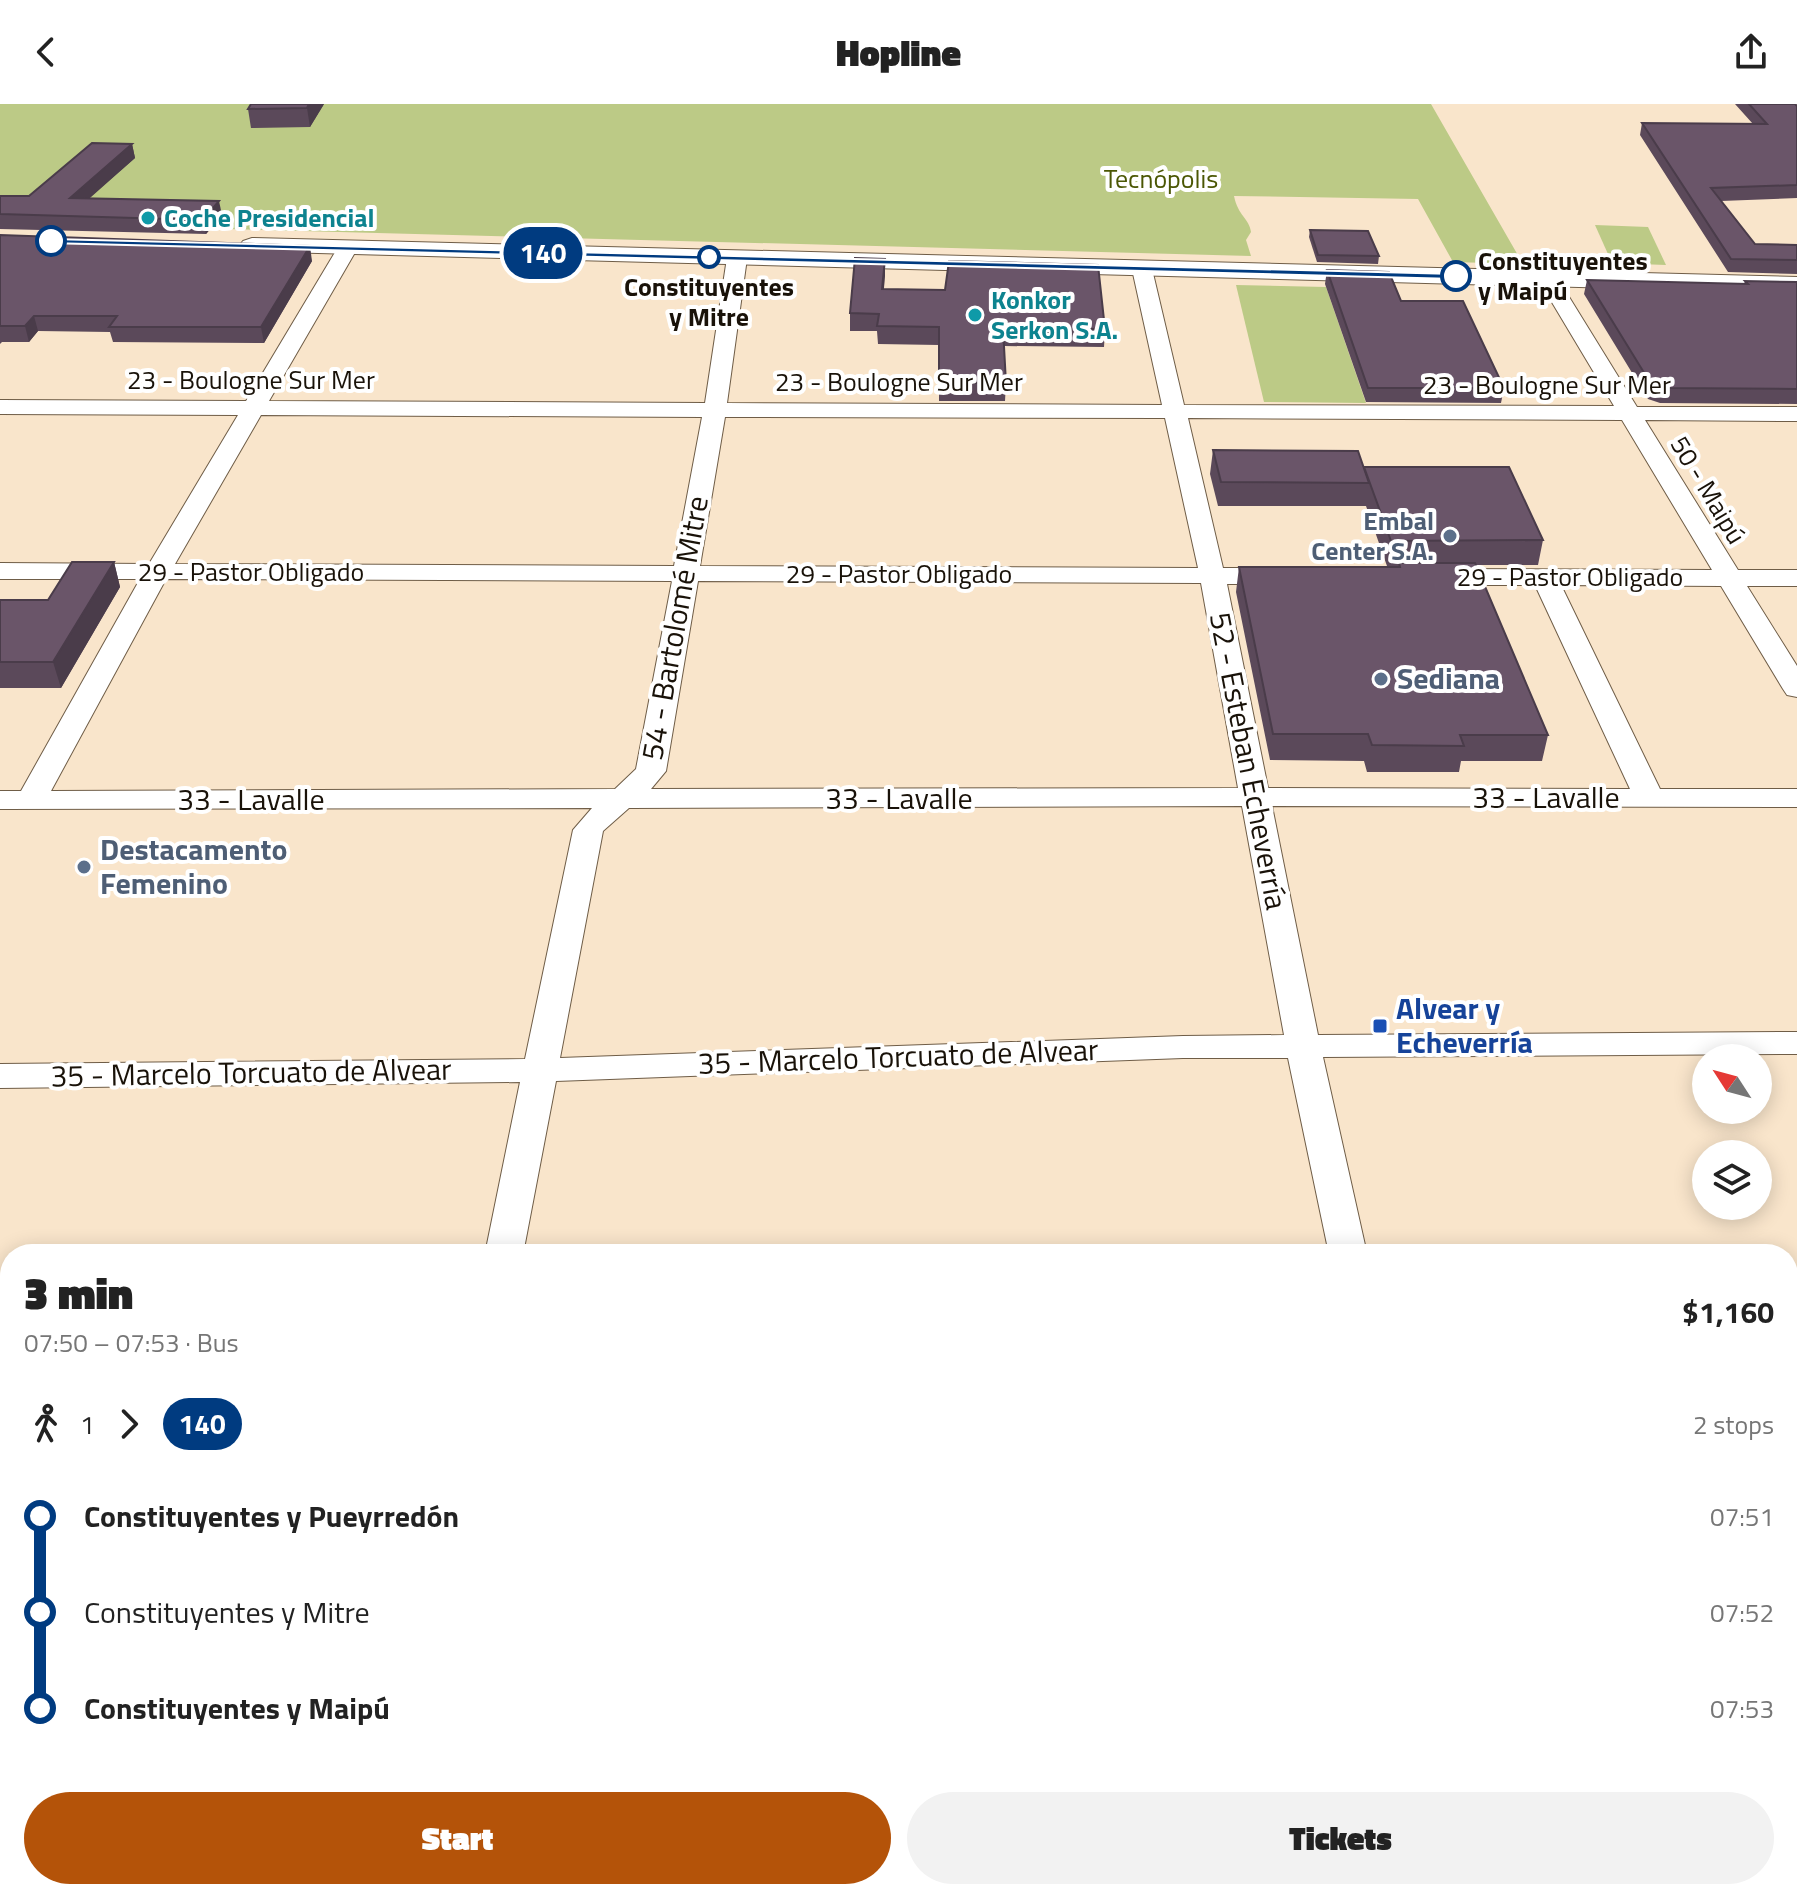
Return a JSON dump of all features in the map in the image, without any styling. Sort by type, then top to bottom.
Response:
[{"type":"main road","points":[[223,246],[1797,285]]},
{"type":"street","points":[[31,800],[157,572],[347,249]]},
{"type":"street","name":"54 - Bartolomé Mitre","points":[[506,1244],[588,830],[600,815],[639,787],[651,771],[715,409],[737,258]]},
{"type":"street","name":"52 - Esteban Echeverría","points":[[1142,269],[1212,575],[1253,797],[1346,1244]]},
{"type":"street","name":"50 - Maipú","points":[[1548,279],[1797,689]]},
{"type":"street","name":"23 - Boulogne Sur Mer","points":[[0,407],[1797,414]]},
{"type":"street","name":"29 - Pastor Obligado","points":[[0,571],[1307,576]]},
{"type":"street","name":"29 - Pastor Obligado","points":[[1418,577],[1797,578]]},
{"type":"street","points":[[1544,577],[1649,798]]},
{"type":"street","name":"33 - Lavalle","points":[[0,800],[1797,798]]},
{"type":"street","name":"35 - Marcelo Torcuato de Alvear","points":[[0,1076],[541,1070],[1072,1050],[1797,1043]]},
{"type":"green space","name":"Tecnópolis","points":[[0,104],[1431,104],[1523,264],[1453,262],[1418,199],[1234,196],[1250,227],[1251,232],[1246,240],[1251,256],[0,223]]},
{"type":"green space","points":[[1595,225],[1648,227],[1666,265],[1612,263]]},
{"type":"green space","points":[[1236,285],[1326,287],[1366,403],[1264,402]]},
{"type":"building","points":[[251,104],[309,104],[307,108],[248,109]]},
{"type":"building","points":[[1749,104],[1797,106],[1797,185],[1711,188],[1755,244],[1797,245],[1797,260],[1731,259],[1642,123],[1767,124]]},
{"type":"building","points":[[92,143],[132,144],[70,198],[219,201],[203,220],[0,214],[0,196],[29,196]]},
{"type":"building","points":[[1310,230],[1368,231],[1379,256],[1318,255]]},
{"type":"building","points":[[0,235],[310,246],[261,327],[109,327],[117,316],[34,316],[25,326],[0,326]]},
{"type":"building","points":[[855,258],[885,259],[882,289],[945,290],[949,261],[1098,265],[1105,329],[1003,328],[1006,383],[939,383],[939,327],[877,326],[879,314],[850,313]]},
{"type":"building","points":[[1327,270],[1389,272],[1401,301],[1463,301],[1504,388],[1368,388]]},
{"type":"building","points":[[1587,280],[1748,284],[1745,281],[1797,282],[1797,389],[1664,388],[1651,384]]},
{"type":"building","points":[[1213,450],[1358,451],[1369,483],[1221,482]]},
{"type":"building","name":"Embal Center S.A.","points":[[1364,467],[1509,467],[1543,540],[1391,541]]},
{"type":"building","points":[[72,562],[114,562],[53,662],[0,662],[0,600],[48,600]]},
{"type":"building","name":"Sediana","points":[[1399,563],[1475,563],[1548,735],[1460,735],[1464,746],[1372,745],[1368,734],[1273,734],[1239,567],[1400,567]]},
{"type":"bus line","name":"140","points":[[51,241],[1456,276]]},
{"type":"place","name":"Coche Presidencial","points":[[148,218]]},
{"type":"place","name":"Constituyentes y Mitre","points":[[709,257]]},
{"type":"place","name":"Constituyentes y Maipú","points":[[1456,276]]},
{"type":"place","name":"Konkor Serkon S.A.","points":[[975,315]]},
{"type":"place","name":"Embal Center S.A.","points":[[1450,536]]},
{"type":"place","name":"Sediana","points":[[1381,679]]},
{"type":"place","name":"Destacamento Femenino","points":[[84,867]]},
{"type":"place","name":"Alvear y Echeverría","points":[[1380,1026]]}]
